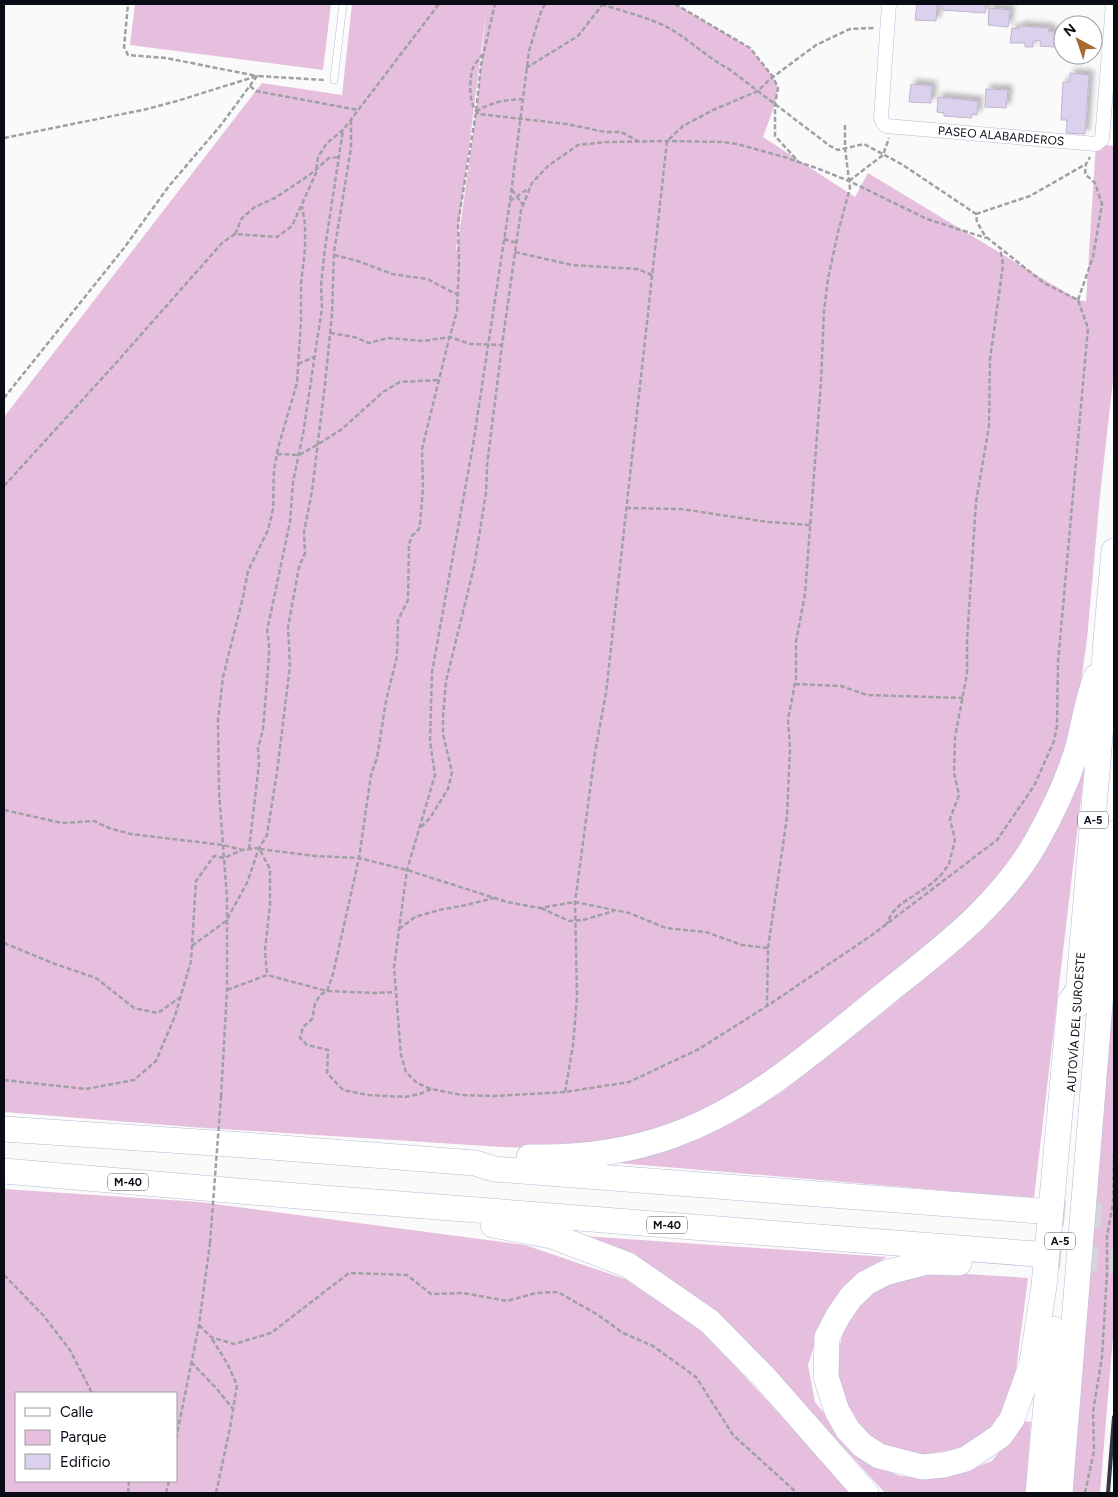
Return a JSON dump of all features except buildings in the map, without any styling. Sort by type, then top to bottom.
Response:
[{"type":"highway","name":"AUTOVÍA DEL SUROESTE","points":[[1038,1493],[1056,1296],[1079,989],[1104,702],[1105,651],[1114,550]]},
{"type":"highway","points":[[475,1163],[495,1157],[557,1158],[627,1149],[674,1135],[736,1108],[796,1066],[967,928],[1003,888],[1035,843],[1063,791],[1078,747],[1088,700],[1105,651]]},
{"type":"highway","name":"AUTOVÍA DEL SUROESTE","points":[[1060,1493],[1114,834]]},
{"type":"highway","name":"M-40","points":[[4,1170],[298,1196],[1036,1254],[970,1263],[928,1262],[885,1273],[866,1283],[851,1297],[827,1337],[826,1377],[837,1412],[848,1430],[862,1445],[879,1456],[922,1467],[944,1465],[966,1459],[1000,1436],[1012,1419],[1032,1363],[1044,1286],[1070,1002],[1079,989]]},
{"type":"highway","points":[[4,1130],[244,1145],[475,1163],[494,1169],[1040,1210]]},
{"type":"highway","points":[[298,1196],[366,1213],[489,1225],[552,1236],[628,1265],[709,1321],[765,1378],[866,1493]]},
{"type":"street","points":[[889,4],[880,118],[886,126],[893,127]]},
{"type":"street","points":[[1096,144],[1102,139],[1113,4]]},
{"type":"street","name":"PASEO ALABARDEROS","points":[[893,127],[1096,144]]},
{"type":"lane","points":[[334,80],[343,4]]},
{"type":"path","points":[[128,4],[124,47],[128,55],[166,58],[257,76],[314,81],[334,80]]},
{"type":"path","points":[[235,234],[277,236],[292,226],[316,169],[318,157],[327,143],[343,130],[438,4]]},
{"type":"path","points":[[431,1089],[420,1094],[405,1097],[368,1095],[343,1090],[327,1073],[328,1050],[307,1045],[300,1038],[303,1026],[312,1019],[320,995],[327,992],[333,974],[359,858],[371,775],[377,758],[386,701],[397,656],[398,620],[408,600],[408,544],[412,536],[419,529],[423,490],[422,449],[457,310],[458,223],[476,112],[481,65],[495,4]]},
{"type":"path","points":[[545,4],[531,43],[526,68],[510,201],[473,445],[432,672],[430,741],[436,776],[407,870],[394,967],[401,1055],[406,1072],[417,1083],[431,1089],[462,1095],[494,1096],[565,1092],[629,1082],[699,1049],[767,1006],[884,927],[998,840],[1034,786],[1054,742],[1057,726],[1058,662],[1088,328],[1078,300],[1093,257],[1102,204],[1095,183],[1085,174],[1086,164]]},
{"type":"path","points":[[526,68],[578,36],[602,4],[665,26],[712,60],[729,69],[830,146],[838,150],[864,144],[903,166],[976,214],[984,236],[1044,283],[1078,300]]},
{"type":"path","points":[[675,4],[750,48],[773,77],[778,88],[775,104],[775,136],[799,162]]},
{"type":"path","points":[[565,1092],[573,1045],[577,997],[575,902],[595,754],[606,693],[667,141],[683,126],[713,110],[758,91],[773,77],[816,45],[850,29],[888,30]]},
{"type":"path","points":[[476,112],[471,103],[470,94],[473,68],[485,51]]},
{"type":"path","points":[[4,398],[124,248],[169,186],[221,125],[257,76]]},
{"type":"path","points":[[4,138],[177,102],[257,76]]},
{"type":"path","points":[[250,86],[256,91],[358,110]]},
{"type":"path","points":[[476,112],[486,105],[505,100],[522,99]]},
{"type":"path","points":[[476,112],[521,120],[566,124],[605,132],[621,132],[642,142]]},
{"type":"path","points":[[192,946],[226,921],[247,883],[259,848],[267,835],[290,666],[288,627],[299,567],[305,553],[304,532],[312,491],[330,334],[334,255],[351,148],[351,119]]},
{"type":"path","points":[[767,1006],[768,948],[787,817],[790,749],[788,719],[795,684],[796,642],[805,594],[822,382],[824,311],[828,279],[850,188],[845,148],[845,125]]},
{"type":"path","points":[[849,181],[883,155],[893,127]]},
{"type":"path","points":[[248,849],[259,764],[258,748],[263,730],[269,656],[267,631],[290,522],[293,482],[322,308],[321,285],[343,130]]},
{"type":"path","points":[[510,201],[530,187],[548,166],[578,145],[607,142],[667,141],[737,144],[799,162],[849,181],[927,218],[989,239]]},
{"type":"path","points":[[976,214],[1030,196],[1086,164],[1095,151],[1096,144]]},
{"type":"path","points":[[4,486],[116,364],[216,249],[235,234],[242,218],[287,190],[329,158],[340,157]]},
{"type":"path","points":[[420,829],[430,818],[448,789],[452,772],[443,734],[444,695],[474,567],[486,493],[487,466],[516,243],[523,205],[530,187]]},
{"type":"path","points":[[511,189],[523,205]]},
{"type":"path","points":[[178,1429],[199,1325],[210,1243],[222,1096],[227,990],[227,898],[219,792],[218,720],[223,677],[244,597],[248,571],[268,530],[273,509],[274,470],[277,454],[297,383],[305,249],[305,224],[302,206]]},
{"type":"path","points":[[504,240],[516,243]]},
{"type":"path","points":[[884,927],[892,913],[901,904],[932,884],[941,875],[949,864],[956,840],[950,819],[959,795],[954,773],[955,737],[967,674],[967,642],[976,502],[989,426],[990,359],[1003,265],[1000,247]]},
{"type":"path","points":[[515,252],[572,265],[637,269],[652,275]]},
{"type":"path","points":[[334,255],[358,261],[392,274],[427,279],[458,295]]},
{"type":"path","points":[[330,334],[354,337],[369,343],[388,338],[423,341],[450,337],[470,344],[502,345]]},
{"type":"path","points":[[298,364],[314,357]]},
{"type":"path","points":[[277,454],[299,455],[317,445],[342,429],[383,392],[400,382],[439,380]]},
{"type":"path","points":[[626,508],[681,509],[768,522],[810,525]]},
{"type":"path","points":[[795,684],[841,686],[868,695],[963,698]]},
{"type":"path","points":[[4,810],[62,823],[94,822],[131,834],[223,845],[242,850]]},
{"type":"path","points":[[259,848],[270,869],[270,904],[264,950],[267,975]]},
{"type":"path","points":[[4,1080],[86,1089],[134,1080],[156,1061],[175,1016],[191,962],[196,881],[214,856],[224,858],[242,850],[259,848],[315,856],[359,858],[407,870],[494,898],[540,908],[568,921],[576,921],[616,910]]},
{"type":"path","points":[[399,929],[415,917],[494,898]]},
{"type":"path","points":[[540,908],[575,902],[629,913],[666,928],[706,932],[742,944],[768,948]]},
{"type":"path","points":[[4,942],[55,964],[96,978],[134,1008],[158,1013],[180,997]]},
{"type":"path","points":[[227,990],[267,975],[327,992],[395,992]]},
{"type":"path","points":[[1085,1493],[1094,1452],[1093,1412],[1102,1357],[1107,1236],[1113,1203],[1114,1153]]},
{"type":"path","points":[[211,1337],[234,1344],[271,1333],[349,1273],[407,1275],[431,1294],[464,1293],[507,1301],[536,1293],[558,1292],[598,1315],[623,1333],[653,1346],[696,1377],[734,1435],[797,1493]]},
{"type":"path","points":[[5,1277],[43,1315],[70,1350],[91,1392]]},
{"type":"path","points":[[199,1325],[211,1337],[227,1363],[237,1385],[216,1493]]},
{"type":"path","points":[[191,1362],[217,1389],[233,1410]]},
{"type":"green space","points":[[135,4],[331,4],[323,70],[130,45]]},
{"type":"green space","points":[[352,4],[675,4],[750,48],[773,77],[778,88],[775,104],[763,137],[855,197],[868,173],[1078,300],[1086,301],[1096,144],[1114,146],[1114,372],[1100,495],[1087,639],[1079,697],[1059,776],[1025,843],[966,915],[795,1055],[716,1107],[631,1139],[546,1148],[502,1147],[191,1127],[4,1112],[4,417],[262,83],[342,95]],"holes":[[[486,13],[476,112],[457,250],[456,250]]]},
{"type":"green space","points":[[1091,714],[1034,1198],[606,1162],[653,1149],[731,1123],[782,1092],[896,1002],[1004,904]]},
{"type":"green space","points":[[1114,966],[1114,1325],[1100,1493],[1072,1493]]},
{"type":"green space","points":[[4,1189],[200,1202],[525,1245],[625,1279],[704,1332],[852,1493],[4,1493]]},
{"type":"green space","points":[[583,1236],[887,1257],[855,1276],[824,1315],[808,1365],[815,1402],[840,1433],[871,1465],[900,1476],[925,1478],[962,1472],[992,1461],[1024,1421],[1031,1422],[1026,1493],[885,1493],[791,1390]]},
{"type":"green space","points":[[936,1272],[1028,1278],[1015,1378],[1008,1409],[979,1440],[952,1450],[915,1456],[883,1446],[860,1427],[843,1399],[835,1362],[848,1316],[866,1292],[896,1277]]},
{"type":"tunnel","points":[[1040,1211],[1114,1217]]},
{"type":"tunnel","points":[[1036,1254],[1114,1261]]},
{"type":"railway","points":[[1108,1493],[1114,1417]]}]
